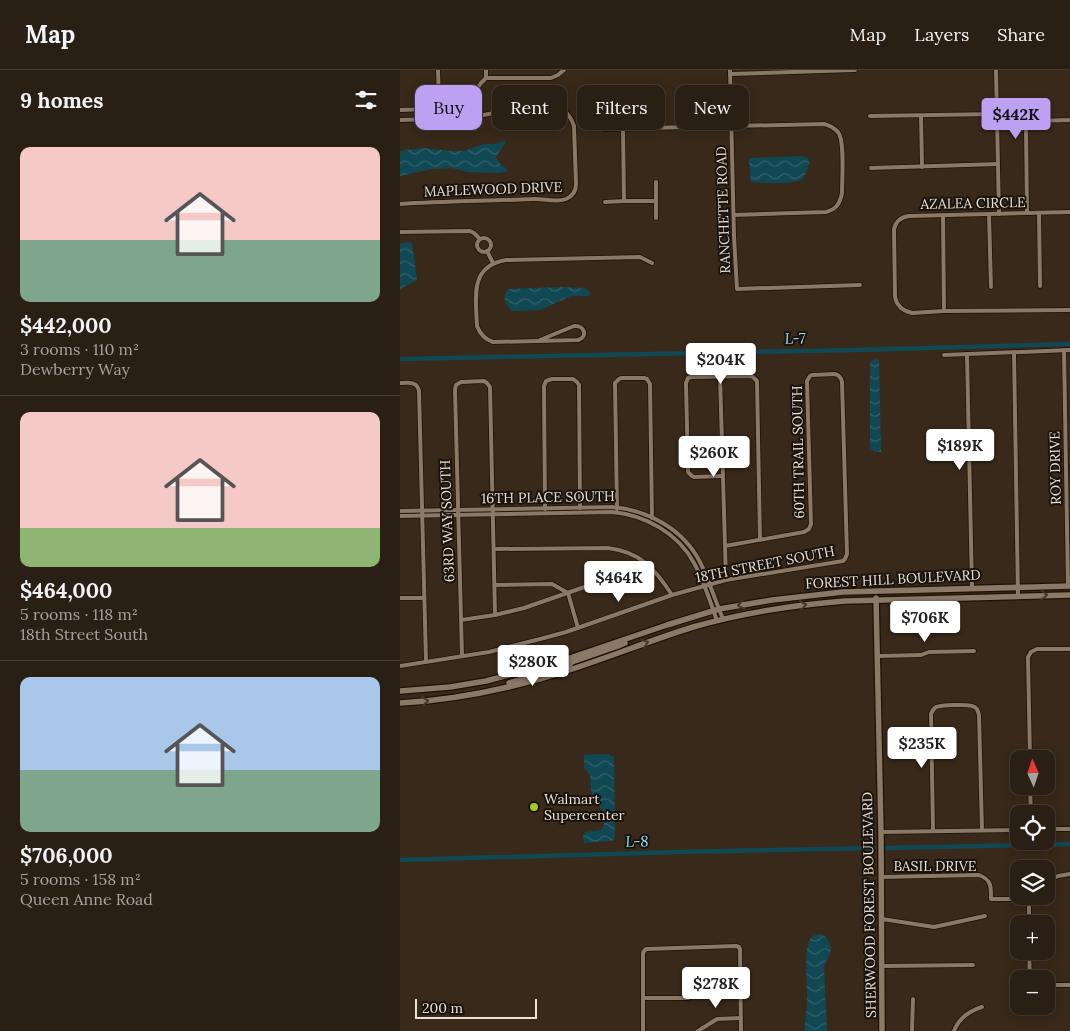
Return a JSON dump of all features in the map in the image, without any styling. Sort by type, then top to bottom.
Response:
[{"type":"main road","name":"FOREST HILL BOULEVARD","points":[[400,691],[450,687],[486,681],[555,663],[716,610],[794,596],[843,592],[1069,586]]},
{"type":"main road","name":"SHERWOOD FOREST BOULEVARD","points":[[876,591],[882,877],[882,1031]]},
{"type":"main road","name":"FOREST HILL BOULEVARD","points":[[400,703],[463,696],[529,682],[561,673],[661,637],[720,620],[797,605],[846,601],[1070,595]]},
{"type":"main road","points":[[561,673],[572,662],[618,646],[631,640],[633,637]]},
{"type":"main road","points":[[489,691],[553,670],[555,663]]},
{"type":"street","points":[[438,70],[439,85]]},
{"type":"street","points":[[480,85],[486,78],[486,70]]},
{"type":"street","points":[[486,78],[551,78],[564,70]]},
{"type":"street","points":[[730,72],[855,70]]},
{"type":"street","points":[[996,70],[999,214]]},
{"type":"street","name":"RANCHETTE ROAD","points":[[730,72],[730,85]]},
{"type":"street","name":"MAPLEWOOD DRIVE","points":[[400,120],[468,118],[499,112],[561,109],[572,119],[574,126],[576,190],[569,198],[561,200],[533,199],[400,204]]},
{"type":"street","points":[[400,110],[415,110]]},
{"type":"street","points":[[870,116],[997,114]]},
{"type":"street","points":[[921,116],[922,167]]},
{"type":"street","points":[[1027,213],[1026,126],[1032,121],[1070,120]]},
{"type":"street","points":[[734,214],[826,212],[832,210],[841,201],[842,140],[838,132],[824,124],[749,125]]},
{"type":"street","points":[[623,130],[624,201]]},
{"type":"street","name":"RANCHETTE ROAD","points":[[732,130],[737,289],[860,285]]},
{"type":"street","points":[[871,168],[998,164]]},
{"type":"street","points":[[656,182],[656,218]]},
{"type":"street","points":[[605,202],[656,201]]},
{"type":"street","name":"AZALEA CIRCLE","points":[[1070,212],[906,216],[898,222],[894,229],[896,298],[897,303],[903,310],[912,313],[1070,310]]},
{"type":"street","points":[[1039,213],[1040,286]]},
{"type":"street","points":[[943,214],[944,311]]},
{"type":"street","points":[[989,214],[991,287]]},
{"type":"street","points":[[400,232],[470,231],[480,239],[485,238],[490,242],[491,246],[487,252]]},
{"type":"street","points":[[480,239],[477,244],[478,248],[481,251],[487,252]]},
{"type":"street","points":[[487,252],[493,263]]},
{"type":"street","points":[[540,340],[574,326],[582,327],[584,331],[584,335],[578,340],[493,342],[487,340],[478,331],[475,288],[482,272],[493,263],[506,260],[640,258],[652,263]]},
{"type":"street","name":"ROY DRIVE","points":[[1064,350],[1069,586]]},
{"type":"street","points":[[944,355],[1070,350]]},
{"type":"street","points":[[1014,353],[1018,596]]},
{"type":"street","points":[[967,354],[972,588]]},
{"type":"street","name":"60TH TRAIL SOUTH","points":[[760,540],[804,532],[809,529],[811,524],[807,381],[810,376],[815,374],[835,374],[840,376],[842,382],[847,535],[847,554],[845,559]]},
{"type":"street","points":[[723,476],[694,477],[688,469],[686,383],[688,378],[694,376],[750,376],[755,379],[757,384],[760,540],[725,546]]},
{"type":"street","points":[[720,376],[726,580]]},
{"type":"street","points":[[617,513],[615,386],[616,381],[621,378],[641,377],[647,379],[650,384],[652,523]]},
{"type":"street","points":[[545,514],[544,386],[546,381],[552,379],[573,380],[577,382],[579,388],[580,513]]},
{"type":"street","name":"63RD WAY SOUTH","points":[[462,656],[455,390],[456,385],[461,382],[482,381],[490,387],[493,509]]},
{"type":"street","points":[[400,383],[412,382],[417,385],[419,391],[426,661]]},
{"type":"street","name":"16TH PLACE SOUTH","points":[[400,511],[617,507],[629,509],[652,517],[675,532],[687,543],[700,562],[710,585],[716,610]]},
{"type":"street","points":[[493,509],[495,615]]},
{"type":"street","name":"16TH PLACE SOUTH","points":[[400,516],[617,513],[638,518],[652,523],[672,536],[682,547],[695,564],[720,620]]},
{"type":"street","points":[[682,547],[687,543]]},
{"type":"street","points":[[494,549],[611,548],[629,553],[648,565],[672,595]]},
{"type":"street","name":"18TH STREET SOUTH","points":[[400,666],[518,645],[578,628],[672,595],[726,580],[840,562],[845,559]]},
{"type":"street","points":[[461,620],[524,608],[648,565]]},
{"type":"street","points":[[495,585],[552,584],[558,586],[568,593],[578,628]]},
{"type":"street","points":[[400,598],[424,598]]},
{"type":"street","points":[[1030,750],[1029,654],[1037,649],[1070,648]]},
{"type":"street","points":[[878,656],[974,651]]},
{"type":"street","points":[[933,831],[932,711],[940,706],[969,705],[975,707],[979,712],[982,830]]},
{"type":"street","points":[[1055,829],[1070,829]]},
{"type":"street","points":[[881,832],[1010,830]]},
{"type":"street","points":[[1055,878],[1070,874]]},
{"type":"street","name":"BASIL DRIVE","points":[[882,877],[979,875],[989,883],[991,899],[1010,898]]},
{"type":"street","points":[[882,919],[934,927],[986,916]]},
{"type":"street","points":[[644,1031],[644,950],[736,946],[740,949],[741,1031]]},
{"type":"street","points":[[882,966],[973,965]]},
{"type":"street","points":[[643,998],[688,998],[710,983],[741,981]]},
{"type":"street","points":[[1055,985],[1070,985]]},
{"type":"street","points":[[912,1031],[913,999]]},
{"type":"street","points":[[954,1031],[964,1016],[982,1007]]},
{"type":"street","points":[[698,1031],[717,1019],[741,1018]]},
{"type":"water","points":[[505,141],[496,157],[507,170],[505,172],[468,172],[452,168],[433,169],[400,176],[400,152],[404,150],[426,148],[464,151],[484,144]]},
{"type":"water","points":[[807,157],[809,162],[803,179],[785,183],[751,182],[750,158]]},
{"type":"water","points":[[400,243],[412,243],[417,280],[400,289]]},
{"type":"water","points":[[585,288],[590,293],[589,296],[571,296],[540,310],[512,311],[507,306],[505,300],[505,295],[509,289]]},
{"type":"water","points":[[875,359],[879,360],[881,452],[875,452],[870,448],[870,363]]},
{"type":"water","points":[[608,754],[614,757],[615,837],[614,840],[610,841],[584,843],[583,836],[585,832],[601,830],[605,819],[604,812],[592,799],[590,775],[584,768],[584,755]]},
{"type":"water","points":[[820,934],[825,936],[831,948],[824,967],[827,1031],[805,1031],[808,945],[814,935]]},
{"type":"waterway","name":"L-7","points":[[400,359],[1070,344]]},
{"type":"waterway","name":"L-8","points":[[887,848],[1070,844]]},
{"type":"waterway","name":"L-8","points":[[400,860],[874,848]]},
{"type":"place","name":"Walmart Supercenter","points":[[534,807]]}]
